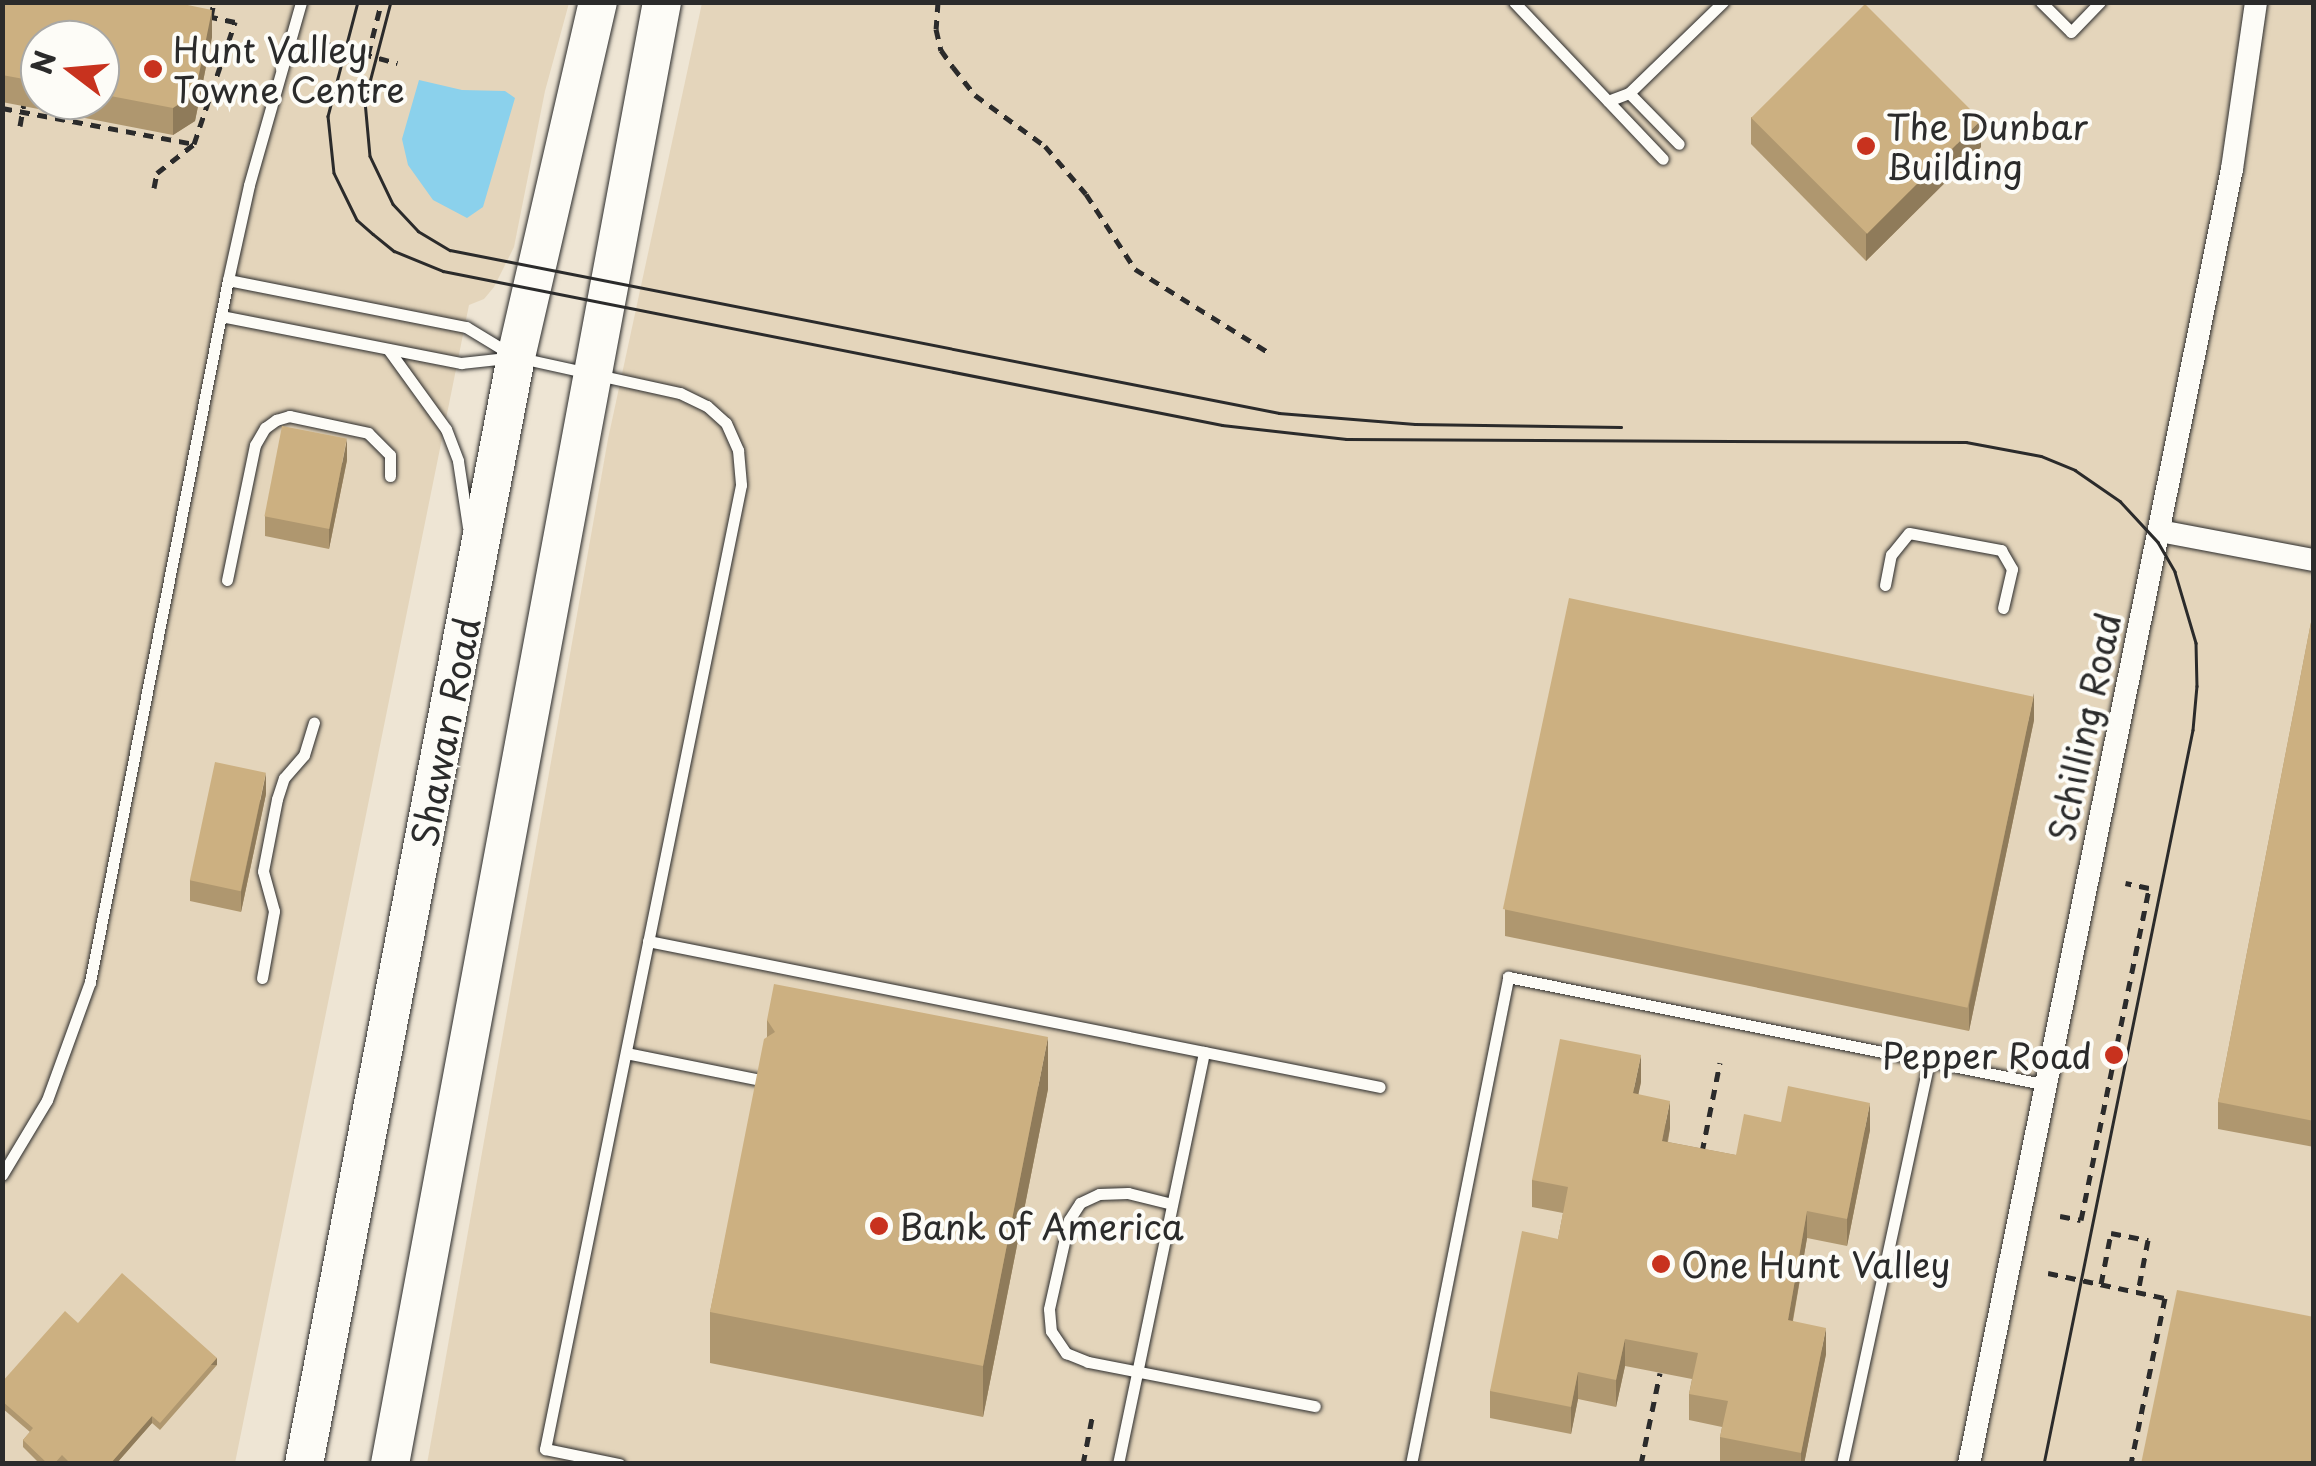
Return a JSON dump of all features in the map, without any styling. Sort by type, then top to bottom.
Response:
[{"type":"main road","name":"Shawan Road","points":[[304,1464],[516,358],[598,2]]},
{"type":"main road","points":[[390,1464],[662,2]]},
{"type":"main road","points":[[400,1411],[412,1464]]},
{"type":"street","name":"Schilling Road","points":[[1969,1464],[2160,531],[2244,102],[2256,2]]},
{"type":"street","points":[[2160,531],[2314,560]]},
{"type":"lane","points":[[2,1175],[47,1100],[90,982],[228,280],[249,185],[301,2]]},
{"type":"lane","points":[[1514,2],[1663,159]]},
{"type":"lane","points":[[1608,101],[1629,92],[1723,2]]},
{"type":"lane","points":[[2042,2],[2071,32],[2100,2]]},
{"type":"lane","points":[[1629,92],[1678,144]]},
{"type":"lane","points":[[228,280],[466,327],[516,358]]},
{"type":"lane","points":[[221,316],[461,363],[516,358],[680,393],[707,406],[726,423],[738,450],[741,485],[545,1449],[619,1464]]},
{"type":"lane","points":[[388,349],[421,389],[446,429],[458,461],[473,584]]},
{"type":"lane","points":[[228,580],[255,446],[264,428],[276,420],[289,416],[368,433],[390,456],[390,476]]},
{"type":"lane","points":[[1884,585],[1891,555],[1909,533],[2001,550],[2012,569],[2003,608]]},
{"type":"lane","points":[[262,978],[274,911],[263,871],[277,799],[284,778],[304,755],[314,723]]},
{"type":"lane","points":[[648,941],[1380,1087]]},
{"type":"lane","points":[[1412,1464],[1508,977],[2047,1085]]},
{"type":"lane","points":[[1118,1464],[1204,1052]]},
{"type":"lane","points":[[626,1053],[766,1081]]},
{"type":"lane","points":[[1842,1464],[1929,1062]]},
{"type":"lane","points":[[1172,1204],[1128,1193],[1099,1194],[1080,1203],[1069,1220],[1049,1309],[1051,1330],[1066,1352],[1088,1362],[1315,1406]]},
{"type":"path","points":[[211,16],[214,2]]},
{"type":"path","points":[[938,2],[936,29],[941,50],[953,67],[975,95],[1044,146],[1086,194],[1135,269],[1266,350]]},
{"type":"path","points":[[368,55],[380,8]]},
{"type":"path","points":[[154,188],[157,173],[194,144],[235,22],[211,16],[198,22]]},
{"type":"path","points":[[327,44],[397,63]]},
{"type":"path","points":[[20,126],[21,120]]},
{"type":"path","points":[[66,120],[194,144]]},
{"type":"path","points":[[2060,1216],[2082,1220],[2145,907],[2148,888],[2126,883]]},
{"type":"path","points":[[1702,1156],[1720,1063]]},
{"type":"path","points":[[2101,1284],[2111,1233],[2148,1240],[2138,1292]]},
{"type":"path","points":[[2048,1273],[2165,1298],[2131,1464]]},
{"type":"path","points":[[1641,1464],[1660,1373]]},
{"type":"path","points":[[1083,1464],[1094,1414]]},
{"type":"shaded area","points":[[3,3],[569,3],[545,91],[514,247],[494,287],[484,299],[469,305],[235,1463],[3,1464]]},
{"type":"shaded area","points":[[702,3],[2313,3],[2313,1463],[427,1464],[608,439]]},
{"type":"water","points":[[419,80],[462,90],[505,91],[515,98],[483,207],[467,218],[433,200],[408,165],[402,139]]},
{"type":"building","points":[[2,2],[173,2],[212,10],[195,94],[173,108],[120,98],[120,20],[20,20],[20,78],[2,75]]},
{"type":"building","name":"The Dunbar Building","points":[[1865,4],[1981,120],[1867,234],[1751,118]]},
{"type":"building","points":[[282,426],[347,439],[329,529],[264,516]]},
{"type":"building","points":[[1569,598],[2034,697],[1968,1008],[1503,909]]},
{"type":"building","points":[[2314,612],[2314,1121],[2218,1102]]},
{"type":"building","points":[[215,762],[266,773],[241,891],[190,880]]},
{"type":"building","name":"Bank of America","points":[[774,984],[1048,1037],[983,1366],[710,1312],[764,1039],[775,1032],[767,1020]]},
{"type":"building","name":"One Hunt Valley","points":[[1560,1039],[1641,1055],[1633,1093],[1670,1101],[1662,1141],[1736,1155],[1744,1114],[1781,1122],[1788,1086],[1870,1103],[1847,1219],[1807,1211],[1788,1320],[1826,1328],[1801,1453],[1720,1437],[1728,1401],[1689,1394],[1698,1353],[1625,1339],[1616,1380],[1578,1372],[1571,1407],[1490,1391],[1522,1231],[1558,1239],[1568,1187],[1532,1180]]},
{"type":"building","points":[[122,1273],[217,1358],[160,1423],[152,1416],[110,1464],[71,1464],[62,1455],[54,1464],[48,1464],[23,1440],[33,1428],[2,1401],[2,1382],[65,1311],[78,1323]]},
{"type":"building","points":[[2177,1290],[2314,1317],[2314,1464],[2141,1464]]},
{"type":"tram line","points":[[358,2],[328,116],[334,173],[357,220],[394,251],[443,271],[1222,425],[1346,439],[1966,442],[2041,456],[2075,470],[2120,501],[2158,542],[2175,572],[2196,643],[2197,686],[2193,730],[2044,1464]]},
{"type":"tram line","points":[[391,2],[365,101],[370,156],[393,204],[418,231],[450,250],[1279,413],[1415,424],[1621,427]]},
{"type":"place","name":"Hunt Valley Towne Centre","points":[[153,69]]},
{"type":"place","name":"The Dunbar Building","points":[[1866,146]]},
{"type":"place","name":"Pepper Road","points":[[2114,1055]]},
{"type":"place","name":"Bank of America","points":[[879,1226]]},
{"type":"place","name":"One Hunt Valley","points":[[1661,1264]]}]
